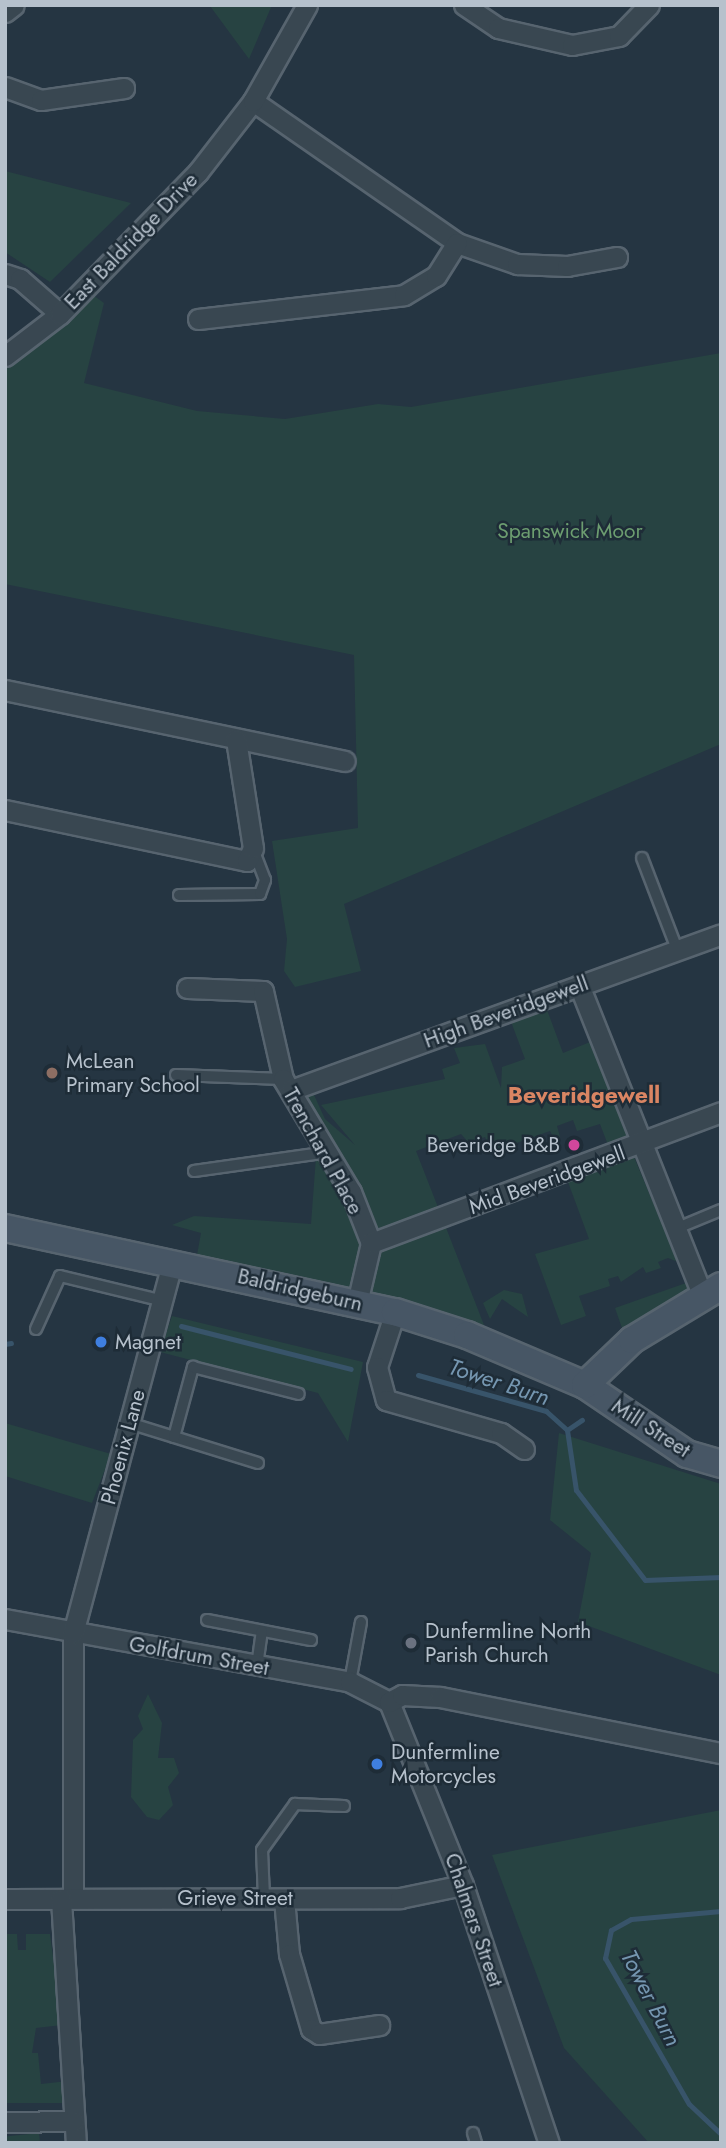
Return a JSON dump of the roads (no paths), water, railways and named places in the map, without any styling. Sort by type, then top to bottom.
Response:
[{"type":"main road","name":"Baldridgeburn","points":[[5,1227],[173,1261],[395,1312],[585,1385]]},
{"type":"main road","points":[[585,1385],[632,1339],[712,1292]]},
{"type":"main road","name":"Mill Street","points":[[585,1385],[687,1454],[721,1464]]},
{"type":"street","points":[[5,12],[14,5]]},
{"type":"street","name":"East Baldridge Drive","points":[[5,356],[60,314],[139,238],[253,101],[307,5]]},
{"type":"street","points":[[464,5],[498,28],[572,45],[619,36],[649,5]]},
{"type":"street","points":[[5,86],[41,100],[124,88]]},
{"type":"street","points":[[253,101],[457,243],[517,264],[566,266],[617,257]]},
{"type":"street","points":[[198,319],[404,295],[436,276],[457,243]]},
{"type":"street","points":[[5,274],[20,279],[60,314]]},
{"type":"street","points":[[5,690],[345,761]]},
{"type":"street","points":[[5,810],[234,862],[247,861],[253,848],[236,739]]},
{"type":"street","name":"High Beveridgewell","points":[[287,1085],[721,934]]},
{"type":"street","points":[[579,985],[640,1147],[675,1229],[712,1292]]},
{"type":"street","name":"Trenchard Place","points":[[187,988],[263,991],[287,1085],[322,1153],[351,1192],[371,1243]]},
{"type":"street","name":"Mid Beveridgewell","points":[[371,1243],[640,1147],[721,1112]]},
{"type":"street","points":[[357,1303],[371,1243]]},
{"type":"street","name":"Phoenix Lane","points":[[76,2143],[67,1899],[73,1633],[173,1261]]},
{"type":"street","points":[[395,1312],[377,1367],[386,1400],[501,1433],[524,1449]]},
{"type":"street","name":"Golfdrum Street","points":[[5,1619],[350,1682],[389,1702]]},
{"type":"street","points":[[389,1702],[402,1695],[440,1697],[721,1753]]},
{"type":"street","name":"Chalmers Street","points":[[389,1702],[463,1885],[549,2143]]},
{"type":"street","name":"Grieve Street","points":[[5,1899],[400,1898],[463,1885]]},
{"type":"street","points":[[284,1899],[289,1954],[311,2029],[318,2034],[379,2025]]},
{"type":"street","points":[[5,2122],[74,2121]]},
{"type":"lane","points":[[178,895],[260,894],[265,880],[253,848]]},
{"type":"lane","points":[[642,858],[677,949]]},
{"type":"lane","points":[[176,1075],[287,1085]]},
{"type":"lane","points":[[194,1171],[322,1153]]},
{"type":"lane","points":[[675,1229],[721,1210]]},
{"type":"lane","points":[[36,1329],[60,1276],[163,1301]]},
{"type":"lane","points":[[174,1437],[193,1367],[299,1395]]},
{"type":"lane","points":[[129,1423],[258,1463]]},
{"type":"lane","points":[[206,1620],[311,1640]]},
{"type":"lane","points":[[350,1682],[361,1622]]},
{"type":"lane","points":[[257,1666],[262,1631]]},
{"type":"lane","points":[[264,1898],[262,1850],[295,1804],[344,1806]]},
{"type":"waterway","name":"Tower Burn","points":[[181,1326],[351,1369]]},
{"type":"waterway","points":[[5,1344],[11,1343]]},
{"type":"waterway","name":"Tower Burn","points":[[418,1375],[546,1411],[567,1430],[576,1490],[645,1580],[721,1577]]},
{"type":"waterway","points":[[567,1430],[582,1420]]},
{"type":"waterway","name":"Tower Burn","points":[[721,1911],[631,1919],[611,1930],[605,1958],[689,2104],[721,2134]]},
{"type":"place","name":"McLean Primary School","points":[[52,1073]]},
{"type":"place","name":"Beveridge B&B","points":[[574,1145]]},
{"type":"place","name":"Magnet","points":[[101,1342]]},
{"type":"place","name":"Dunfermline North Parish Church","points":[[411,1643]]},
{"type":"place","name":"Dunfermline Motorcycles","points":[[377,1764]]},
{"type":"district","name":"Beveridgewell","points":[[584,1095]]},
{"type":"park label","name":"Spanswick Moor","points":[[570,531]]}]
